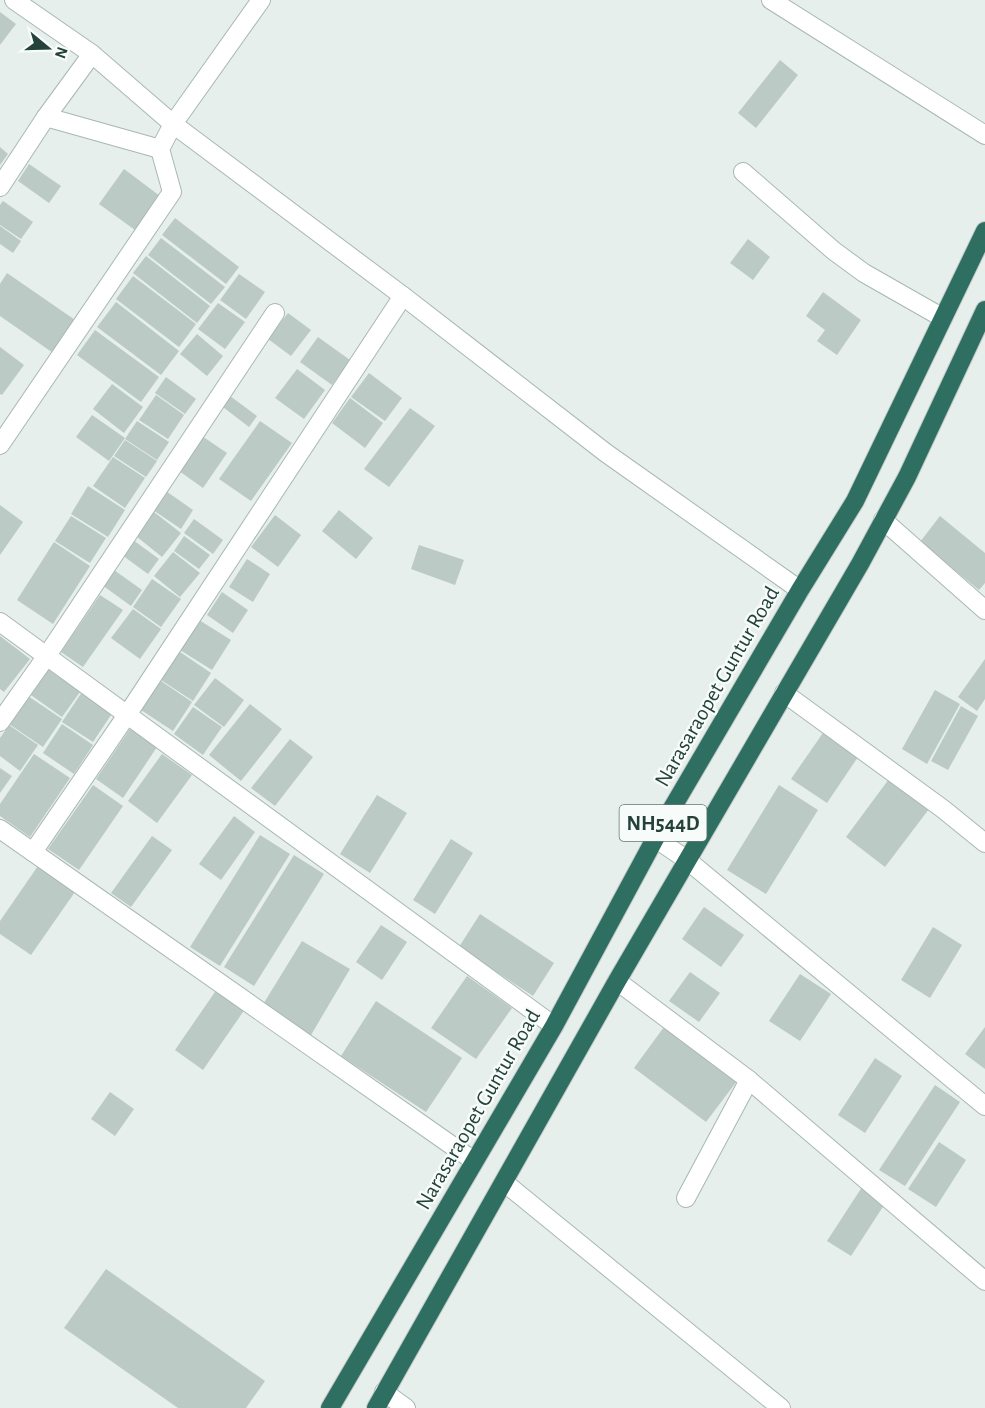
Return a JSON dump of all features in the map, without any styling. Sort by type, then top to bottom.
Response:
[{"type":"highway","name":"Narasaraopet Guntur Road","points":[[330,1408],[554,1026],[655,838],[800,590],[855,501],[985,231]]},
{"type":"highway","name":"NH544D","points":[[380,1400],[505,1183],[617,981],[907,477],[985,310]]},
{"type":"street","points":[[14,0],[92,54],[173,124],[403,296],[606,453],[800,590]]},
{"type":"street","points":[[0,445],[172,192],[160,149],[173,124],[261,0]]},
{"type":"street","points":[[771,0],[985,135]]},
{"type":"street","points":[[0,187],[46,117],[92,54]]},
{"type":"street","points":[[46,117],[160,149]]},
{"type":"street","points":[[743,172],[856,268],[943,318]]},
{"type":"street","points":[[33,852],[127,715],[403,296]]},
{"type":"street","points":[[0,722],[46,657],[275,313]]},
{"type":"street","points":[[883,520],[985,610]]},
{"type":"street","points":[[0,622],[554,1026]]},
{"type":"street","points":[[784,693],[943,809],[985,843]]},
{"type":"street","points":[[0,829],[474,1161]]},
{"type":"street","points":[[655,838],[687,860],[985,1106]]},
{"type":"street","points":[[617,981],[749,1080],[985,1281]]},
{"type":"street","points":[[686,1198],[749,1080]]},
{"type":"street","points":[[505,1183],[781,1408]]},
{"type":"street","points":[[380,1400],[406,1408]]},
{"type":"building","points":[[0,12],[16,24],[0,45]]},
{"type":"building","points":[[780,60],[798,75],[756,128],[738,113]]},
{"type":"building","points":[[0,147],[8,154],[0,165]]},
{"type":"building","points":[[29,164],[61,186],[49,203],[18,181]]},
{"type":"building","points":[[124,169],[160,196],[135,230],[99,204]]},
{"type":"building","points":[[3,201],[33,222],[21,239],[0,225],[0,205]]},
{"type":"building","points":[[175,218],[239,267],[226,284],[162,235]]},
{"type":"building","points":[[0,226],[21,241],[13,253],[0,244]]},
{"type":"building","points":[[161,238],[225,287],[211,304],[148,255]]},
{"type":"building","points":[[748,239],[770,257],[753,280],[730,263]]},
{"type":"building","points":[[146,256],[210,306],[197,323],[133,273]]},
{"type":"building","points":[[7,273],[78,322],[56,355],[0,316],[0,284]]},
{"type":"building","points":[[239,274],[265,292],[246,319],[220,300]]},
{"type":"building","points":[[133,276],[196,324],[179,347],[116,299]]},
{"type":"building","points":[[823,292],[861,320],[837,355],[817,341],[825,330],[806,316]]},
{"type":"building","points":[[116,302],[179,351],[161,375],[97,327]]},
{"type":"building","points":[[218,303],[245,322],[225,349],[198,329]]},
{"type":"building","points":[[288,313],[311,330],[291,356],[268,339]]},
{"type":"building","points":[[95,330],[159,377],[141,402],[77,355]]},
{"type":"building","points":[[197,334],[223,356],[207,376],[180,354]]},
{"type":"building","points":[[318,337],[350,360],[332,385],[300,362]]},
{"type":"building","points":[[0,347],[24,365],[2,395],[0,394]]},
{"type":"building","points":[[297,369],[325,390],[304,419],[275,398]]},
{"type":"building","points":[[369,373],[402,398],[385,421],[351,397]]},
{"type":"building","points":[[166,377],[196,399],[185,414],[155,393]]},
{"type":"building","points":[[112,384],[143,407],[124,433],[93,409]]},
{"type":"building","points":[[226,393],[257,416],[249,427],[219,404]]},
{"type":"building","points":[[156,395],[184,415],[168,439],[139,420]]},
{"type":"building","points":[[350,398],[383,423],[365,448],[332,423]]},
{"type":"building","points":[[410,408],[435,426],[389,487],[364,469]]},
{"type":"building","points":[[92,415],[125,438],[109,461],[76,437]]},
{"type":"building","points":[[137,421],[169,442],[157,460],[125,439]]},
{"type":"building","points":[[260,421],[292,443],[251,501],[219,479]]},
{"type":"building","points":[[199,434],[227,453],[203,488],[175,468]]},
{"type":"building","points":[[125,440],[157,461],[146,477],[114,456]]},
{"type":"building","points":[[113,457],[145,478],[125,508],[93,486]]},
{"type":"building","points":[[88,486],[125,510],[108,537],[71,514]]},
{"type":"building","points":[[163,489],[193,510],[181,529],[150,508]]},
{"type":"building","points":[[0,505],[23,522],[0,555]]},
{"type":"building","points":[[150,509],[181,533],[162,557],[131,532]]},
{"type":"building","points":[[339,510],[373,538],[356,559],[322,531]]},
{"type":"building","points":[[275,515],[301,535],[278,567],[251,547]]},
{"type":"building","points":[[71,516],[106,538],[90,563],[55,541]]},
{"type":"building","points":[[940,516],[985,553],[985,583],[979,590],[920,542]]},
{"type":"building","points":[[194,519],[223,540],[213,554],[184,533]]},
{"type":"building","points":[[184,536],[210,555],[199,569],[174,551]]},
{"type":"building","points":[[133,540],[159,559],[148,574],[122,555]]},
{"type":"building","points":[[54,542],[90,566],[53,624],[17,600]]},
{"type":"building","points":[[419,545],[464,560],[455,585],[411,569]]},
{"type":"building","points":[[173,552],[200,573],[180,597],[154,576]]},
{"type":"building","points":[[247,559],[270,574],[253,602],[229,587]]},
{"type":"building","points":[[114,570],[142,590],[131,606],[102,585]]},
{"type":"building","points":[[152,579],[181,599],[161,627],[133,607]]},
{"type":"building","points":[[222,592],[248,610],[233,633],[207,615]]},
{"type":"building","points":[[100,595],[123,610],[83,667],[61,652]]},
{"type":"building","points":[[133,609],[161,629],[140,659],[111,638]]},
{"type":"building","points":[[199,620],[231,640],[212,670],[180,650]]},
{"type":"building","points":[[0,636],[30,659],[4,692],[0,689]]},
{"type":"building","points":[[180,652],[211,673],[193,701],[161,680]]},
{"type":"building","points":[[985,659],[985,699],[977,711],[958,697]]},
{"type":"building","points":[[46,668],[80,692],[62,717],[28,693]]},
{"type":"building","points":[[215,678],[244,700],[224,727],[194,705]]},
{"type":"building","points":[[161,681],[192,702],[173,731],[141,710]]},
{"type":"building","points":[[935,690],[960,704],[927,764],[902,749]]},
{"type":"building","points":[[82,692],[113,712],[93,742],[62,722]]},
{"type":"building","points":[[28,696],[62,719],[43,747],[9,724]]},
{"type":"building","points":[[250,704],[282,729],[241,781],[209,755]]},
{"type":"building","points":[[961,706],[978,716],[948,770],[931,761]]},
{"type":"building","points":[[193,707],[222,727],[203,755],[174,734]]},
{"type":"building","points":[[62,724],[93,745],[74,774],[43,753]]},
{"type":"building","points":[[9,725],[38,745],[20,771],[0,756],[0,738]]},
{"type":"building","points":[[130,729],[157,747],[123,798],[96,779]]},
{"type":"building","points":[[825,730],[860,754],[827,803],[791,779]]},
{"type":"building","points":[[290,739],[313,757],[275,806],[251,788]]},
{"type":"building","points":[[34,754],[70,778],[30,837],[0,816],[0,804]]},
{"type":"building","points":[[162,754],[192,775],[157,823],[128,801]]},
{"type":"building","points":[[0,768],[12,776],[0,793]]},
{"type":"building","points":[[889,779],[929,809],[885,867],[846,837]]},
{"type":"building","points":[[93,785],[123,806],[79,870],[48,849]]},
{"type":"building","points":[[779,785],[818,810],[766,894],[727,870]]},
{"type":"building","points":[[377,795],[407,813],[370,873],[340,854]]},
{"type":"building","points":[[234,816],[255,832],[221,880],[199,864]]},
{"type":"building","points":[[260,835],[290,854],[220,966],[190,947]]},
{"type":"building","points":[[152,836],[172,850],[131,907],[111,893]]},
{"type":"building","points":[[451,839],[473,853],[435,914],[413,900]]},
{"type":"building","points":[[294,855],[324,874],[254,986],[224,967]]},
{"type":"building","points":[[40,863],[77,889],[31,955],[0,934],[0,921]]},
{"type":"building","points":[[704,907],[744,935],[721,967],[682,939]]},
{"type":"building","points":[[480,914],[554,963],[533,996],[459,947]]},
{"type":"building","points":[[381,925],[407,942],[382,980],[356,962]]},
{"type":"building","points":[[933,927],[962,945],[930,998],[901,980]]},
{"type":"building","points":[[302,941],[350,969],[311,1035],[262,1006]]},
{"type":"building","points":[[690,972],[720,993],[699,1022],[669,1001]]},
{"type":"building","points":[[800,974],[831,994],[800,1041],[769,1021]]},
{"type":"building","points":[[467,976],[512,1008],[476,1059],[431,1028]]},
{"type":"building","points":[[217,989],[245,1009],[203,1070],[175,1050]]},
{"type":"building","points":[[376,1001],[462,1058],[426,1112],[341,1056]]},
{"type":"building","points":[[664,1027],[737,1081],[706,1122],[634,1068]]},
{"type":"building","points":[[985,1027],[985,1069],[965,1054]]},
{"type":"building","points":[[875,1058],[902,1076],[865,1133],[838,1115]]},
{"type":"building","points":[[935,1085],[960,1102],[905,1186],[879,1170]]},
{"type":"building","points":[[110,1092],[134,1109],[115,1136],[91,1119]]},
{"type":"building","points":[[939,1142],[966,1160],[936,1207],[908,1189]]},
{"type":"building","points":[[862,1187],[886,1202],[851,1256],[827,1241]]},
{"type":"building","points":[[106,1269],[265,1381],[246,1408],[178,1408],[64,1328]]}]
